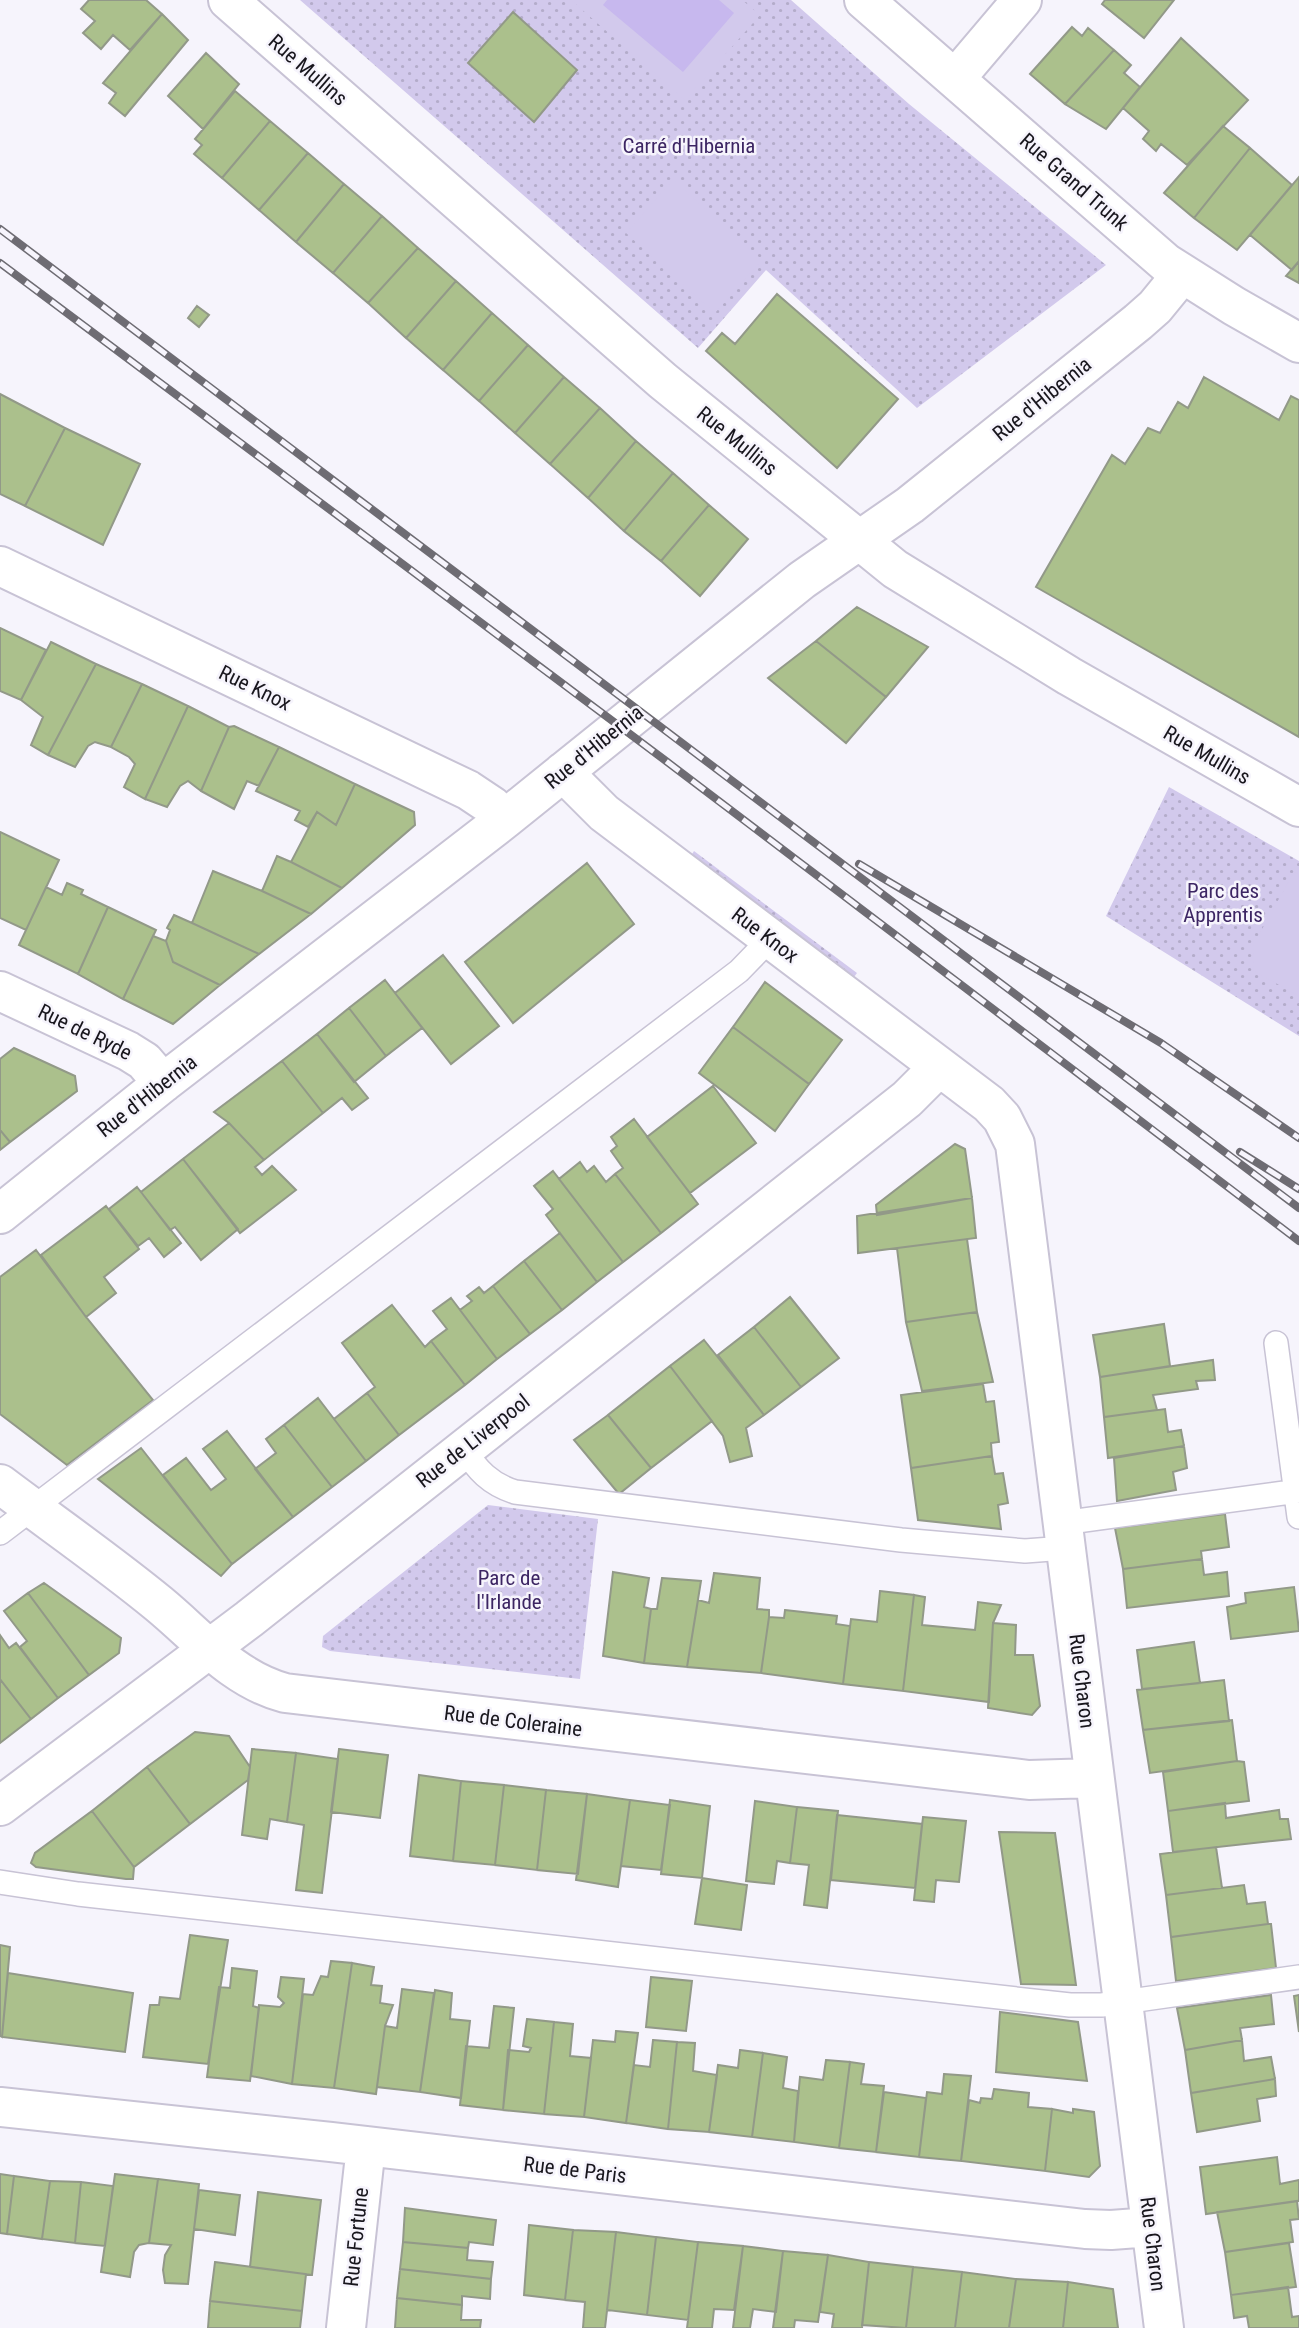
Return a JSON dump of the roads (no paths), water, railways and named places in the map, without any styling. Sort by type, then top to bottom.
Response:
[{"type":"street","name":"Rue Mullins","points":[[228,0],[663,381],[909,580],[1069,677],[1299,807]]},
{"type":"street","name":"Rue Grand Trunk","points":[[864,0],[1150,250],[1182,274],[1299,343]]},
{"type":"street","points":[[955,79],[1022,0]]},
{"type":"street","name":"Rue d'Hibernia","points":[[0,1214],[163,1083],[505,818],[802,580],[910,505],[1138,322],[1155,307],[1182,274]]},
{"type":"street","name":"Rue Knox","points":[[0,566],[468,790],[505,818]]},
{"type":"street","name":"Rue Knox","points":[[563,772],[604,813],[939,1067]]},
{"type":"street","name":"Rue de Ryde","points":[[0,991],[128,1051],[144,1061],[163,1083]]},
{"type":"street","name":"Rue de Liverpool","points":[[0,1806],[209,1650],[907,1099],[939,1067]]},
{"type":"street","name":"Rue Charon","points":[[939,1067],[989,1104],[1002,1118],[1015,1144],[1164,2328]]},
{"type":"street","name":"Rue de Coleraine","points":[[0,1484],[160,1605],[232,1668],[269,1689],[303,1697],[1029,1780],[1094,1778]]},
{"type":"street","name":"Rue de Paris","points":[[0,2107],[366,2146],[1086,2229],[1111,2231],[1150,2227]]},
{"type":"street","name":"Rue Fortune","points":[[346,2328],[366,2146]]},
{"type":"lane","points":[[0,1533],[739,971],[770,939]]},
{"type":"lane","points":[[1276,1343],[1299,1517]]},
{"type":"lane","points":[[464,1448],[483,1475],[501,1488],[515,1492],[901,1540],[1025,1551],[1064,1535],[1297,1491]]},
{"type":"lane","points":[[0,1882],[104,1897],[1082,2005],[1122,2002],[1299,1977]]},
{"type":"railway","points":[[0,229],[1299,1208]]},
{"type":"railway","points":[[0,263],[666,761],[1299,1241]]},
{"type":"railway","points":[[859,864],[1161,1043],[1299,1138]]},
{"type":"railway","points":[[1240,1152],[1299,1189]]},
{"type":"park label","name":"Carré d'Hibernia","points":[[689,146]]},
{"type":"park label","name":"Parc des Apprentis","points":[[1223,903]]},
{"type":"park label","name":"Parc de l'Irlande","points":[[509,1590]]}]
